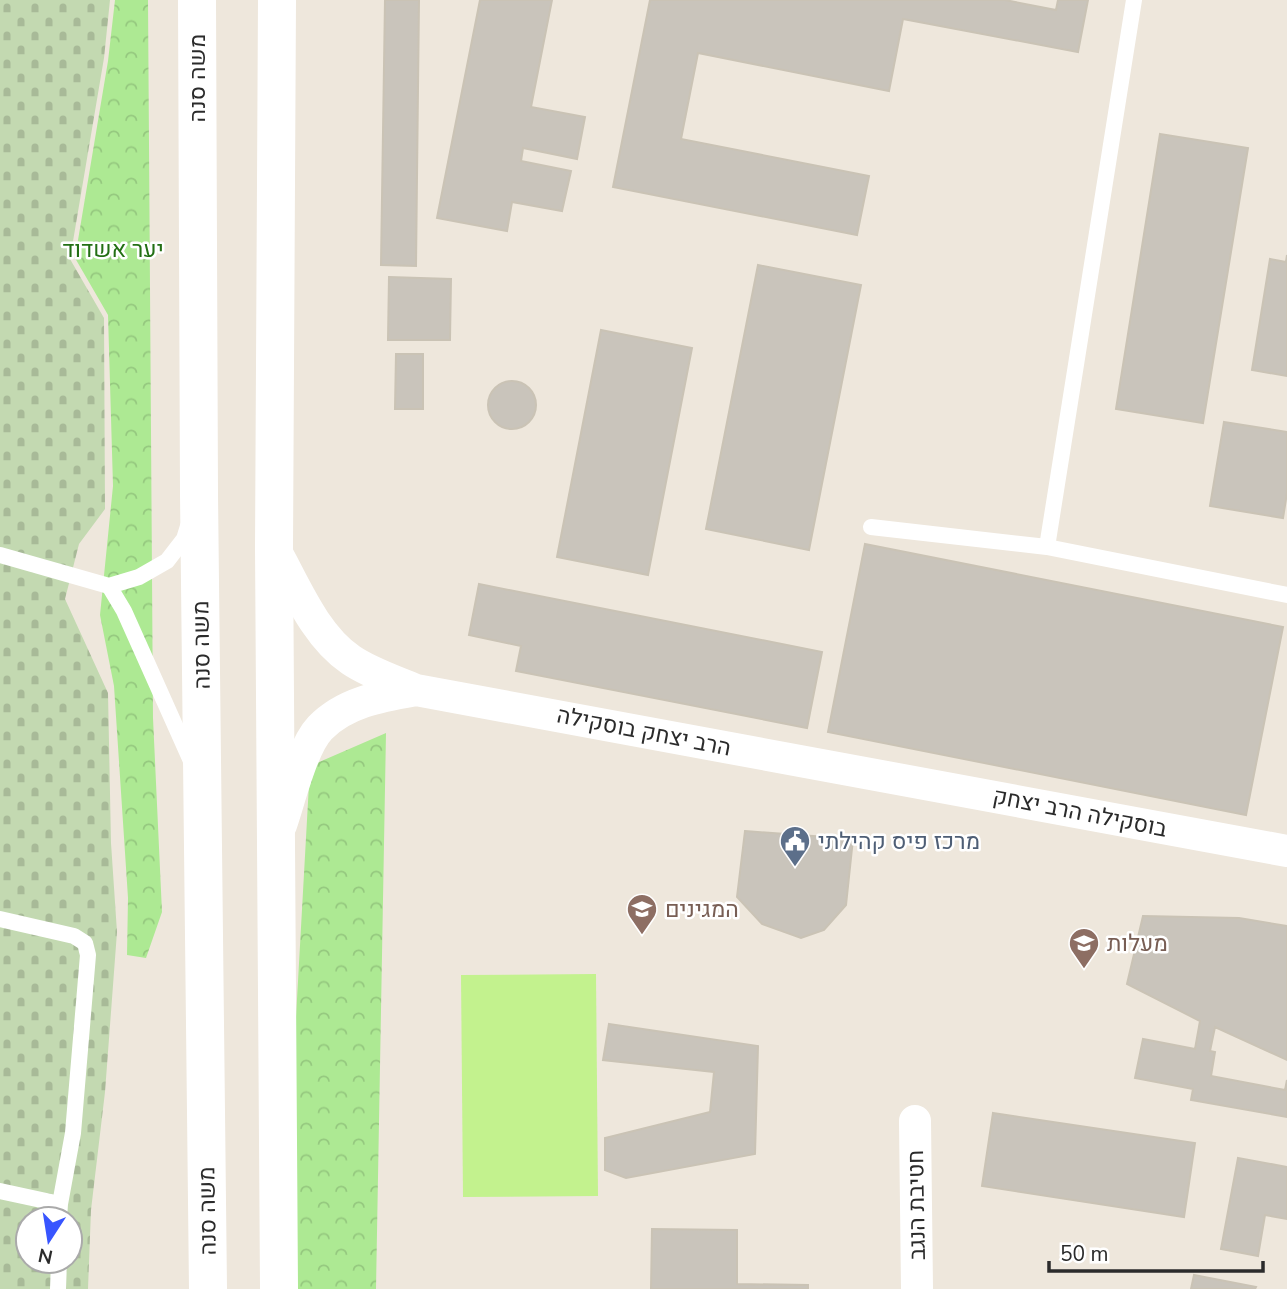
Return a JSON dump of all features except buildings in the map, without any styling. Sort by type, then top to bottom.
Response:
[{"type":"main road","name":"משה סנה","points":[[197,0],[199,494],[208,1289]]},
{"type":"main road","points":[[277,0],[274,548],[279,1289]]},
{"type":"street","name":"הרב יצחק בוסקילה","points":[[274,548],[318,625],[331,642],[351,661],[416,690],[872,774]]},
{"type":"street","name":"הרב יצחק בוסקילה","points":[[277,836],[304,759],[319,729],[342,710],[377,697],[416,690]]},
{"type":"street","name":"בוסקילה הרב יצחק","points":[[872,774],[1287,851]]},
{"type":"street","name":"חטיבת הנגב","points":[[915,1121],[917,1289]]},
{"type":"lane","points":[[1047,547],[1135,0]]},
{"type":"lane","points":[[0,555],[109,586],[139,577],[167,561],[184,539],[199,494]]},
{"type":"lane","points":[[871,527],[1047,547],[1287,595]]},
{"type":"lane","points":[[109,586],[124,611],[203,788]]},
{"type":"lane","points":[[0,919],[74,936],[85,943],[88,955],[73,1133],[61,1205]]},
{"type":"lane","points":[[0,1191],[40,1205]]},
{"type":"green space","points":[[0,0],[110,0],[104,58],[70,259],[104,318],[105,509],[79,544],[65,599],[108,693],[111,843],[117,932],[105,1092],[91,1210],[88,1289],[0,1289]]},
{"type":"green space","name":"יער אשדוד","points":[[115,0],[148,0],[153,718],[162,912],[146,958],[127,955],[128,898],[114,686],[100,615],[113,486],[108,315],[75,258],[108,61]]},
{"type":"green space","points":[[386,733],[376,1289],[296,1289],[295,1035],[310,766]]},
{"type":"green space","points":[[596,974],[598,1196],[463,1197],[461,975]]},
{"type":"place","name":"מרכז פיס קהילתי","points":[[795,868]]},
{"type":"place","name":"המגינים","points":[[642,936]]},
{"type":"place","name":"מעלות","points":[[1084,970]]}]
